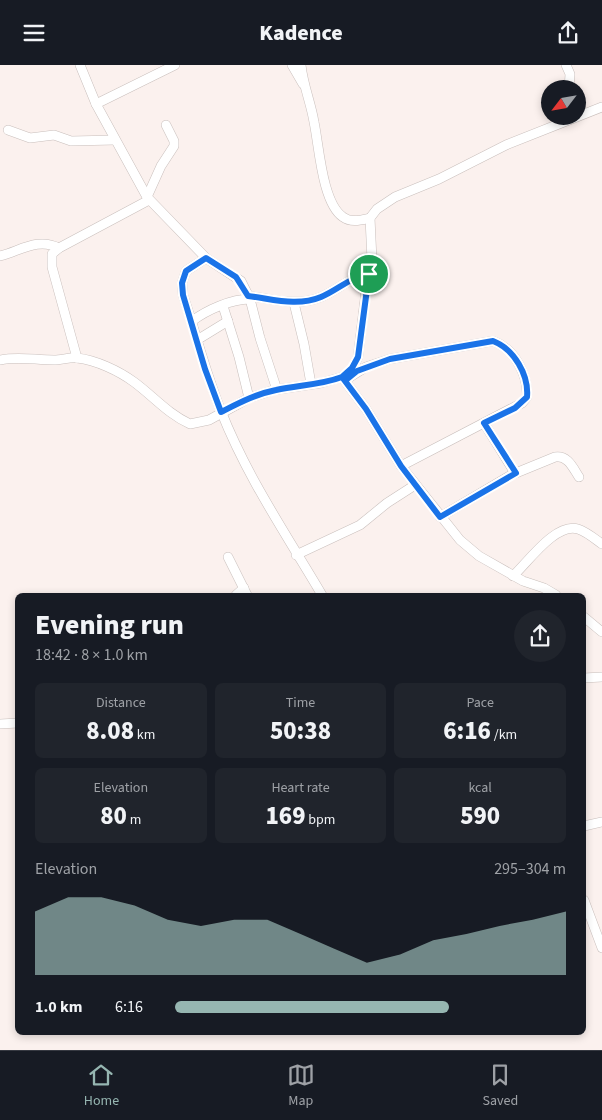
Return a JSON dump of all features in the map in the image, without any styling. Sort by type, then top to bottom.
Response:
[{"type":"street","points":[[80,65],[96,104],[148,198],[206,258],[236,277],[249,297],[277,390]]},
{"type":"street","points":[[96,104],[175,65]]},
{"type":"street","points":[[292,65],[305,87]]},
{"type":"street","points":[[301,65],[314,121],[321,166],[330,197],[338,212],[344,218],[360,221],[370,218],[377,209],[395,197],[438,179],[550,125]]},
{"type":"street","points":[[566,65],[570,74],[570,80]]},
{"type":"street","points":[[586,112],[602,107]]},
{"type":"street","points":[[77,358],[52,267],[52,254],[59,248],[148,198],[161,166],[174,146],[172,135],[166,125]]},
{"type":"street","points":[[8,130],[30,138],[51,135],[76,142],[115,140]]},
{"type":"street","points":[[344,379],[358,357],[372,260],[373,245],[370,218]]},
{"type":"street","points":[[0,256],[42,243],[51,244],[59,248]]},
{"type":"street","points":[[206,258],[189,267],[186,271],[182,283],[183,295],[221,412],[256,488],[321,593]]},
{"type":"street","points":[[192,321],[202,314],[249,297],[294,303],[320,298],[353,278],[369,274]]},
{"type":"street","points":[[294,303],[311,384]]},
{"type":"street","points":[[223,306],[239,357],[249,398]]},
{"type":"street","points":[[197,340],[228,321]]},
{"type":"street","points":[[0,359],[14,357],[55,360],[77,358],[109,368],[134,382],[173,415],[190,424],[209,420],[249,398],[277,390],[344,379],[357,371],[390,359],[493,341],[502,344],[511,352],[526,380],[527,397],[515,408],[401,466]]},
{"type":"street","points":[[344,379],[401,466],[460,540],[475,553],[513,576],[551,593]]},
{"type":"street","points":[[484,423],[516,473]]},
{"type":"street","points":[[440,517],[516,473],[560,456],[567,461],[579,477]]},
{"type":"street","points":[[296,555],[360,525],[415,485]]},
{"type":"street","points":[[513,576],[544,544],[564,529],[578,529],[602,544]]},
{"type":"street","points":[[228,557],[245,591]]},
{"type":"street","points":[[586,619],[602,632]]},
{"type":"street","points":[[586,678],[602,677]]},
{"type":"street","points":[[0,723],[15,723]]},
{"type":"street","points":[[586,826],[602,822]]},
{"type":"street","points":[[586,905],[602,948]]},
{"type":"route","points":[[369,274],[353,278],[320,298],[294,303],[248,296],[241,281],[206,258],[189,267],[184,274],[182,283],[183,295],[205,369],[221,412],[249,398],[274,390],[321,383],[342,377],[366,409],[401,466],[440,517],[516,473],[484,423],[522,403],[527,397],[526,380],[511,352],[502,344],[493,341],[379,361],[357,371],[346,380],[342,377],[352,368],[358,357],[369,274]]}]
